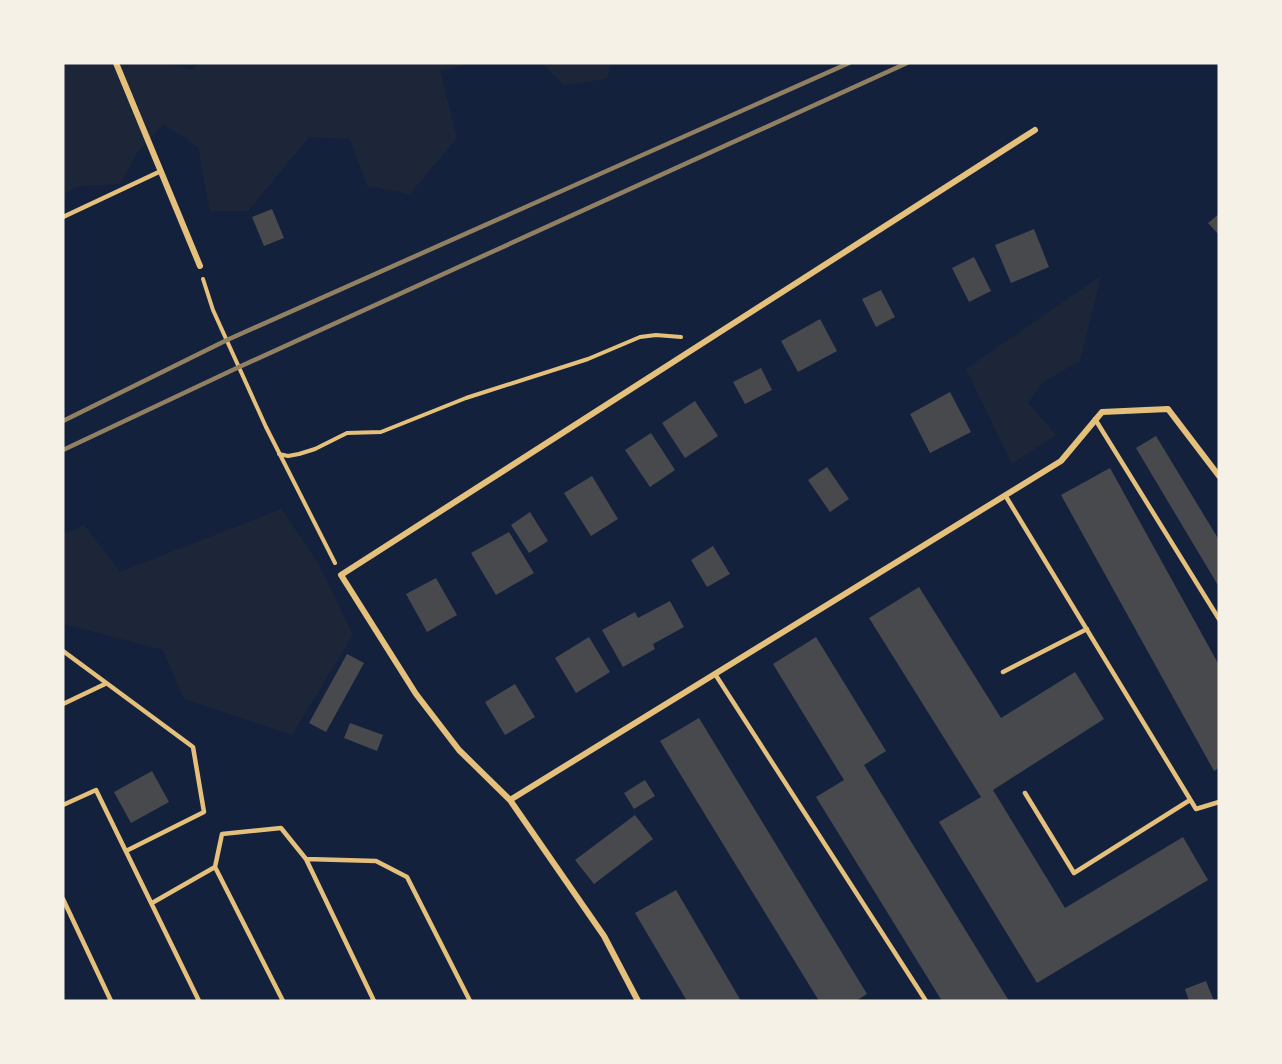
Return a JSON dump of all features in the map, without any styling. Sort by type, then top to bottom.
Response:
[{"type":"street","points":[[116,63],[200,266]]},
{"type":"street","points":[[638,1001],[604,936],[510,800],[459,750],[416,694],[341,574],[1035,130]]},
{"type":"street","points":[[510,800],[1061,461],[1102,412],[1168,409],[1219,476]]},
{"type":"lane","points":[[63,217],[162,171]]},
{"type":"lane","points":[[1095,419],[1219,619]]},
{"type":"lane","points":[[1005,495],[1196,809],[1219,802]]},
{"type":"lane","points":[[1003,672],[1087,629]]},
{"type":"lane","points":[[63,651],[193,747],[204,812],[126,851]]},
{"type":"lane","points":[[715,674],[926,1001]]},
{"type":"lane","points":[[63,704],[105,684]]},
{"type":"lane","points":[[63,805],[96,790],[199,1001]]},
{"type":"lane","points":[[1025,793],[1074,873],[1190,800]]},
{"type":"lane","points":[[283,1001],[215,867],[222,834],[281,828],[306,859],[374,1001]]},
{"type":"lane","points":[[306,859],[376,861],[407,877],[470,1001]]},
{"type":"lane","points":[[152,903],[215,867]]},
{"type":"lane","points":[[63,899],[111,1001]]},
{"type":"path","points":[[200,266],[213,310],[279,454],[341,574]]},
{"type":"path","points":[[279,454],[288,456],[299,454],[347,433],[381,432],[466,398],[588,359],[640,337],[656,334],[675,335],[703,343]]},
{"type":"shaded area","points":[[63,63],[168,63],[192,70],[199,63],[472,63],[440,71],[457,138],[410,194],[367,186],[350,139],[309,137],[248,211],[210,211],[198,147],[163,124],[137,153],[120,184],[78,186],[63,195]]},
{"type":"shaded area","points":[[542,63],[611,63],[607,79],[564,85]]},
{"type":"shaded area","points":[[1101,276],[1080,361],[1043,382],[1028,403],[1056,435],[1012,464],[966,369]]},
{"type":"shaded area","points":[[281,509],[318,563],[353,635],[292,735],[184,699],[163,650],[64,624],[63,534],[84,525],[120,572]]},
{"type":"building","points":[[272,209],[284,238],[264,246],[252,217]]},
{"type":"building","points":[[1219,214],[1219,235],[1208,223]]},
{"type":"building","points":[[1034,229],[1049,267],[1011,283],[995,245]]},
{"type":"building","points":[[974,257],[991,291],[969,302],[952,268]]},
{"type":"building","points":[[881,290],[895,317],[876,327],[862,299]]},
{"type":"building","points":[[820,319],[837,351],[798,372],[781,341]]},
{"type":"building","points":[[761,368],[772,390],[745,404],[733,382]]},
{"type":"building","points":[[950,392],[971,432],[930,453],[910,414]]},
{"type":"building","points":[[695,401],[718,436],[685,458],[662,423]]},
{"type":"building","points":[[651,433],[675,470],[650,487],[625,450]]},
{"type":"building","points":[[1156,436],[1219,540],[1219,587],[1136,448]]},
{"type":"building","points":[[827,467],[849,499],[830,512],[808,480]]},
{"type":"building","points":[[1110,468],[1219,665],[1219,768],[1214,771],[1061,495]]},
{"type":"building","points":[[592,476],[618,519],[591,536],[564,493]]},
{"type":"building","points":[[530,512],[548,541],[529,553],[511,525]]},
{"type":"building","points":[[509,532],[534,573],[496,595],[471,553]]},
{"type":"building","points":[[713,546],[730,574],[707,587],[691,560]]},
{"type":"building","points":[[436,578],[457,615],[427,632],[406,594]]},
{"type":"building","points":[[919,587],[1001,718],[1075,672],[1104,719],[993,790],[1065,908],[1183,837],[1208,880],[1037,983],[939,822],[981,797],[869,618]]},
{"type":"building","points":[[670,601],[684,627],[653,644],[655,649],[623,667],[602,630],[635,612],[638,618]]},
{"type":"building","points":[[589,637],[610,672],[576,693],[555,658]]},
{"type":"building","points":[[816,637],[886,751],[864,765],[1009,1001],[942,1001],[816,797],[844,780],[773,664]]},
{"type":"building","points":[[347,654],[364,663],[326,732],[309,723]]},
{"type":"building","points":[[515,684],[535,717],[505,735],[485,702]]},
{"type":"building","points":[[699,718],[867,994],[856,1001],[819,1001],[660,741]]},
{"type":"building","points":[[350,723],[383,735],[377,751],[344,738]]},
{"type":"building","points":[[152,771],[169,802],[131,823],[114,792]]},
{"type":"building","points":[[645,780],[655,796],[634,809],[624,793]]},
{"type":"building","points":[[635,815],[653,839],[594,884],[575,860]]},
{"type":"building","points":[[676,890],[741,1001],[687,1001],[635,913]]},
{"type":"building","points":[[1206,981],[1214,1001],[1189,1001],[1185,989]]},
{"type":"railway","points":[[63,421],[227,340],[849,63]]},
{"type":"railway","points":[[63,450],[239,367],[907,63]]}]
